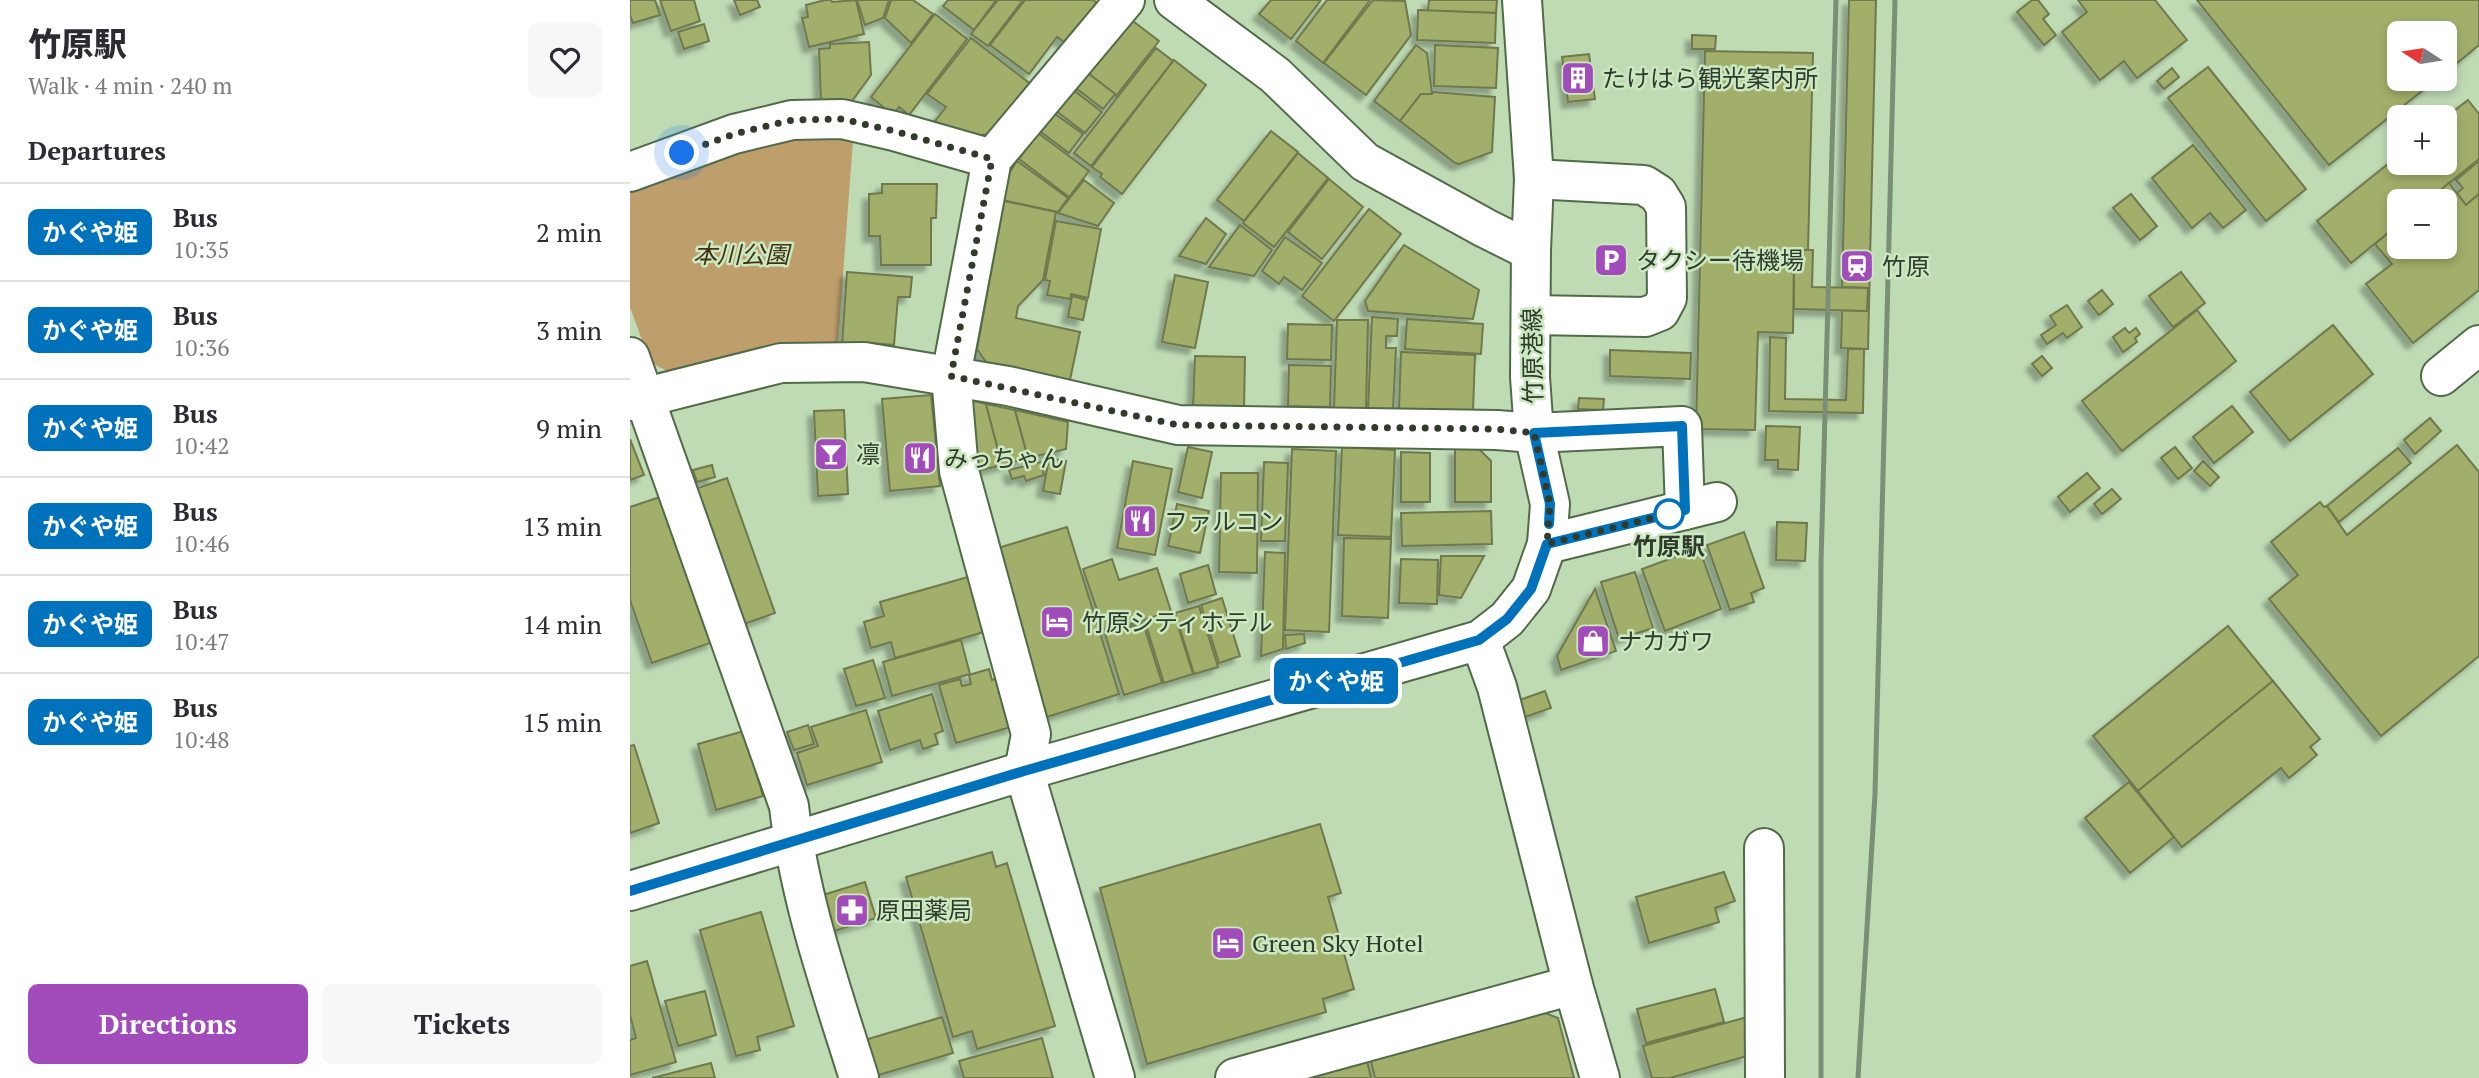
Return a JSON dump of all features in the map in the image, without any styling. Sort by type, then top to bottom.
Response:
[{"type":"street","points":[[1115,1078],[1024,771],[1031,734],[959,471],[951,376],[992,159],[1125,0]]},
{"type":"street","points":[[1174,0],[1275,75],[1364,162],[1485,229],[1531,251]]},
{"type":"street","name":"竹原港線","points":[[630,891],[1024,771],[1479,640],[1507,619],[1531,589],[1547,544],[1550,504],[1534,433],[1530,377],[1534,179],[1522,0]]},
{"type":"street","points":[[630,172],[734,134],[792,120],[842,119],[992,159]]},
{"type":"street","points":[[1531,315],[1646,317],[1660,311],[1667,298],[1666,207],[1658,194],[1644,185],[1534,179]]},
{"type":"street","points":[[2441,376],[2479,345]]},
{"type":"street","points":[[630,357],[637,398],[789,806],[802,892],[859,1078]]},
{"type":"street","points":[[637,398],[781,363],[864,362],[951,376],[1178,425],[1497,429],[1534,433],[1682,426],[1701,506],[1547,544]]},
{"type":"street","points":[[1479,640],[1497,687],[1573,985],[1600,1078]]},
{"type":"street","points":[[1764,848],[1765,1078]]},
{"type":"street","points":[[1235,1078],[1573,985]]},
{"type":"green space","name":"本川公園","points":[[824,135],[853,140],[838,343],[782,348],[667,371],[650,362],[630,307],[630,188],[746,145]]},
{"type":"building","points":[[630,0],[655,0],[660,15],[633,23]]},
{"type":"building","points":[[660,0],[694,0],[700,21],[671,31]]},
{"type":"building","points":[[734,0],[757,0],[760,7],[740,15]]},
{"type":"building","points":[[825,0],[856,0],[864,34],[809,47],[802,18],[808,17],[806,5]]},
{"type":"building","points":[[857,0],[889,0],[883,18],[865,25]]},
{"type":"building","points":[[891,0],[913,0],[933,14],[911,43],[885,18]]},
{"type":"building","points":[[948,0],[996,0],[974,30],[943,6]]},
{"type":"building","points":[[998,0],[1023,0],[988,46],[971,34]]},
{"type":"building","points":[[1025,0],[1093,0],[1100,5],[1068,45],[1057,37],[1029,74],[990,45]]},
{"type":"building","points":[[1271,0],[1321,0],[1291,39],[1259,14]]},
{"type":"building","points":[[1327,0],[1370,0],[1323,63],[1296,41]]},
{"type":"building","points":[[1373,0],[1405,1],[1411,35],[1366,95],[1324,63]]},
{"type":"building","points":[[1429,0],[1497,0],[1496,13],[1428,11]]},
{"type":"building","points":[[1849,0],[1876,0],[1868,349],[1841,348],[1842,310],[1867,311],[1868,288],[1842,287]]},
{"type":"building","points":[[2032,0],[2038,0],[2049,14],[2043,19],[2056,35],[2044,45],[2017,12]]},
{"type":"building","points":[[2078,0],[2155,0],[2187,40],[2137,78],[2124,61],[2100,80],[2062,32],[2087,12]]},
{"type":"building","points":[[2197,0],[2479,0],[2479,45],[2457,63],[2457,21],[2387,21],[2387,91],[2422,91],[2404,105],[2387,105],[2387,119],[2329,165]]},
{"type":"building","points":[[1418,10],[1496,13],[1495,43],[1417,40]]},
{"type":"building","points":[[935,14],[967,39],[909,115],[899,107],[893,115],[871,97]]},
{"type":"building","points":[[1125,15],[1159,41],[1116,96],[1083,69]]},
{"type":"building","points":[[704,24],[709,41],[684,49],[678,32]]},
{"type":"building","points":[[1692,35],[1716,36],[1715,49],[1692,49]]},
{"type":"building","points":[[971,38],[1032,85],[992,139],[984,134],[982,137],[932,125],[946,107],[927,94]]},
{"type":"building","points":[[869,42],[871,75],[852,101],[821,102],[819,49],[830,48],[830,44]]},
{"type":"building","points":[[1416,45],[1427,53],[1432,94],[1421,94],[1400,121],[1374,101]]},
{"type":"building","points":[[1435,45],[1498,48],[1496,88],[1434,86]]},
{"type":"building","points":[[1156,48],[1173,61],[1091,166],[1074,153]]},
{"type":"building","points":[[1705,51],[1813,53],[1808,250],[1794,250],[1793,333],[1758,332],[1755,430],[1696,429]]},
{"type":"building","name":"たけはら観光案内所","points":[[1589,54],[1595,99],[1568,102],[1562,57]]},
{"type":"building","points":[[1174,60],[1206,85],[1122,194],[1092,167]]},
{"type":"building","points":[[2208,67],[2306,189],[2266,221],[2168,98]]},
{"type":"building","points":[[2172,68],[2179,77],[2164,89],[2157,81]]},
{"type":"building","points":[[1084,70],[1115,94],[1103,109],[1072,85]]},
{"type":"building","points":[[1072,89],[1102,112],[1085,133],[1055,110]]},
{"type":"building","points":[[1433,92],[1495,97],[1492,152],[1455,163],[1400,121],[1421,94]]},
{"type":"building","points":[[2468,100],[2479,114],[2479,159],[2442,189],[2387,189],[2387,234],[2351,263],[2317,221],[2387,165],[2387,175],[2457,175],[2457,109]]},
{"type":"building","points":[[1055,114],[1083,134],[1069,153],[1041,132]]},
{"type":"building","points":[[1271,131],[1298,152],[1244,221],[1217,200]]},
{"type":"building","points":[[1038,133],[1089,171],[1069,197],[1019,159]]},
{"type":"building","points":[[2193,145],[2246,210],[2223,228],[2210,213],[2192,228],[2152,178]]},
{"type":"building","points":[[1298,153],[1328,178],[1274,247],[1243,223]]},
{"type":"building","points":[[1017,161],[1068,198],[1058,212],[998,199],[1002,184]]},
{"type":"building","points":[[2479,161],[2479,194],[2466,205],[2457,193],[2463,188],[2456,180]]},
{"type":"building","points":[[1329,179],[1363,207],[1322,259],[1288,232]]},
{"type":"building","points":[[1084,180],[1114,203],[1098,226],[1058,213]]},
{"type":"building","points":[[2449,183],[2454,189],[2442,189]]},
{"type":"building","points":[[882,184],[937,184],[936,218],[931,218],[931,265],[881,265],[880,236],[869,236],[869,194],[882,193]]},
{"type":"building","points":[[2457,193],[2466,205],[2479,194],[2479,290],[2413,343],[2366,284],[2392,264],[2388,259],[2457,259]]},
{"type":"building","points":[[2131,194],[2157,226],[2140,240],[2113,208]]},
{"type":"building","points":[[1004,201],[1056,212],[1043,280],[1018,306],[1016,318],[1080,332],[1070,380],[986,362],[977,349]]},
{"type":"building","points":[[1369,209],[1401,234],[1334,321],[1302,296]]},
{"type":"building","points":[[1206,218],[1226,234],[1206,264],[1179,256]]},
{"type":"building","points":[[1056,221],[1101,229],[1088,298],[1071,294],[1070,299],[1047,295],[1050,281],[1045,280]]},
{"type":"building","points":[[1240,225],[1272,250],[1254,276],[1209,267]]},
{"type":"building","points":[[2387,234],[2387,258],[2375,244]]},
{"type":"building","points":[[1285,237],[1322,263],[1302,290],[1284,277],[1279,284],[1262,271]]},
{"type":"building","points":[[1404,245],[1479,290],[1473,319],[1368,311],[1365,301]]},
{"type":"building","points":[[1794,250],[1813,250],[1812,287],[1868,288],[1867,311],[1794,309]]},
{"type":"building","points":[[847,272],[912,277],[910,297],[898,297],[894,345],[842,345]]},
{"type":"building","points":[[2181,272],[2205,303],[2173,327],[2149,296]]},
{"type":"building","points":[[1175,275],[1208,282],[1195,348],[1162,342]]},
{"type":"building","points":[[2102,290],[2113,304],[2099,315],[2088,301]]},
{"type":"building","points":[[1072,296],[1087,300],[1083,320],[1068,317]]},
{"type":"building","points":[[2067,305],[2082,327],[2067,338],[2063,333],[2047,344],[2041,335],[2056,325],[2050,316]]},
{"type":"building","points":[[2197,310],[2236,361],[2122,451],[2082,401]]},
{"type":"building","points":[[1372,317],[1398,319],[1397,336],[1386,336],[1386,348],[1396,348],[1393,410],[1368,409]]},
{"type":"building","points":[[1407,319],[1483,324],[1481,354],[1405,349]]},
{"type":"building","points":[[1337,320],[1368,320],[1366,409],[1334,408]]},
{"type":"building","points":[[1288,324],[1332,325],[1331,360],[1287,359]]},
{"type":"building","points":[[2333,325],[2373,374],[2290,441],[2250,392]]},
{"type":"building","points":[[2125,328],[2129,333],[2136,328],[2140,334],[2135,338],[2137,342],[2123,352],[2113,337]]},
{"type":"building","points":[[1770,337],[1786,338],[1785,399],[1846,400],[1848,349],[1864,349],[1863,413],[1769,411]]},
{"type":"building","points":[[1610,350],[1691,353],[1690,379],[1610,376]]},
{"type":"building","points":[[1401,352],[1475,355],[1473,411],[1399,409]]},
{"type":"building","points":[[1195,356],[1245,357],[1244,409],[1193,408]]},
{"type":"building","points":[[2042,356],[2052,368],[2042,376],[2032,364]]},
{"type":"building","points":[[1289,365],[1331,366],[1330,407],[1288,406]]},
{"type":"building","points":[[931,395],[940,486],[890,491],[882,399]]},
{"type":"building","points":[[1579,398],[1604,399],[1603,410],[1578,409]]},
{"type":"building","points":[[974,401],[986,404],[1002,465],[970,473],[966,405]]},
{"type":"building","points":[[986,404],[1015,410],[1028,458],[1002,465]]},
{"type":"building","points":[[2232,406],[2253,432],[2214,463],[2193,437]]},
{"type":"building","points":[[844,410],[848,494],[818,496],[814,411]]},
{"type":"building","points":[[1015,410],[1068,422],[1066,449],[1028,458]]},
{"type":"building","points":[[2430,418],[2441,431],[2415,454],[2404,440]]},
{"type":"building","points":[[1766,426],[1800,427],[1798,470],[1778,469],[1778,460],[1765,460]]},
{"type":"building","points":[[630,439],[644,475],[630,480]]},
{"type":"building","points":[[2457,445],[2479,472],[2479,656],[2381,736],[2269,599],[2298,575],[2271,542],[2320,502],[2324,507],[2327,506],[2347,535]]},
{"type":"building","points":[[1188,447],[1212,452],[1202,498],[1178,492]]},
{"type":"building","points":[[1342,447],[1395,450],[1391,537],[1338,535]]},
{"type":"building","points":[[2175,447],[2192,468],[2178,479],[2161,458]]},
{"type":"building","points":[[2398,448],[2411,463],[2339,522],[2327,506]]},
{"type":"building","points":[[1292,449],[1336,451],[1329,632],[1285,630]]},
{"type":"building","points":[[1455,449],[1479,449],[1491,461],[1491,502],[1455,502]]},
{"type":"building","points":[[1401,452],[1430,453],[1430,502],[1401,502]]},
{"type":"building","points":[[1049,458],[1066,461],[1060,494],[1043,491]]},
{"type":"building","points":[[1133,461],[1172,469],[1155,555],[1117,548]]},
{"type":"building","points":[[2203,461],[2219,477],[2210,486],[2194,471]]},
{"type":"building","points":[[1041,462],[1044,475],[1026,481],[1024,476],[1012,479],[1009,470]]},
{"type":"building","points":[[1264,462],[1288,463],[1285,541],[1261,541]]},
{"type":"building","points":[[712,465],[715,477],[697,482],[693,470]]},
{"type":"building","points":[[1221,473],[1258,473],[1257,573],[1219,572]]},
{"type":"building","points":[[2087,473],[2100,488],[2070,512],[2058,497]]},
{"type":"building","points":[[727,478],[775,613],[744,624],[695,489]]},
{"type":"building","points":[[2112,489],[2121,499],[2102,514],[2094,504]]},
{"type":"building","points":[[663,496],[713,642],[652,663],[630,600],[630,507]]},
{"type":"building","points":[[1177,504],[1209,511],[1200,553],[1168,546]]},
{"type":"building","points":[[1491,511],[1492,544],[1402,546],[1401,513]]},
{"type":"building","points":[[1777,522],[1807,523],[1805,561],[1776,560]]},
{"type":"building","name":"竹原シティホテル","points":[[1067,527],[1119,694],[1047,717],[995,549]]},
{"type":"building","points":[[1744,532],[1764,588],[1751,593],[1754,602],[1730,610],[1707,545]]},
{"type":"building","points":[[1344,538],[1391,539],[1388,618],[1342,616]]},
{"type":"building","points":[[1699,548],[1721,609],[1665,631],[1642,569]]},
{"type":"building","points":[[1265,552],[1285,553],[1283,649],[1261,656]]},
{"type":"building","points":[[1441,556],[1484,556],[1461,598],[1439,595]]},
{"type":"building","points":[[1112,559],[1119,580],[1157,568],[1171,611],[1105,633],[1083,569]]},
{"type":"building","points":[[1401,559],[1438,560],[1437,604],[1399,603]]},
{"type":"building","points":[[1208,565],[1216,594],[1188,603],[1180,574]]},
{"type":"building","points":[[1635,572],[1653,628],[1619,639],[1601,582]]},
{"type":"building","points":[[968,577],[984,632],[895,658],[891,642],[871,648],[864,622],[884,616],[880,602]]},
{"type":"building","points":[[1595,589],[1616,651],[1561,670],[1557,656]]},
{"type":"building","points":[[1222,598],[1240,656],[1219,663],[1201,605]]},
{"type":"building","points":[[1199,606],[1218,667],[1194,674],[1175,613]]},
{"type":"building","points":[[1174,613],[1193,674],[1164,683],[1145,622]]},
{"type":"building","points":[[1143,623],[1162,683],[1124,695],[1105,634]]},
{"type":"building","points":[[2228,626],[2273,681],[2138,791],[2093,736]]},
{"type":"building","points":[[1304,634],[1305,643],[1286,649],[1285,635]]},
{"type":"building","points":[[961,640],[970,674],[892,696],[883,662]]},
{"type":"building","points":[[873,660],[885,698],[856,706],[844,669]]},
{"type":"building","points":[[989,669],[992,680],[1000,677],[1014,726],[956,743],[939,685],[960,679],[962,686],[971,684],[969,675]]},
{"type":"building","points":[[2273,681],[2320,739],[2310,747],[2317,755],[2289,778],[2281,768],[2182,847],[2138,791]]},
{"type":"building","points":[[1545,691],[1551,708],[1522,718],[1517,701]]},
{"type":"building","points":[[932,694],[943,731],[935,734],[938,744],[923,749],[920,740],[890,750],[878,711]]},
{"type":"building","points":[[866,710],[882,762],[807,785],[797,753],[818,746],[811,727]]},
{"type":"building","points":[[808,725],[814,744],[794,750],[787,732]]},
{"type":"building","points":[[744,731],[763,796],[716,810],[698,744]]},
{"type":"building","points":[[634,745],[659,823],[630,833],[630,746]]},
{"type":"building","points":[[2129,782],[2174,837],[2130,873],[2085,818]]},
{"type":"building","name":"Green Sky Hotel","points":[[1320,824],[1341,893],[1328,897],[1354,989],[1323,999],[1326,1012],[1147,1064],[1100,888]]},
{"type":"building","points":[[992,852],[996,867],[1007,863],[1055,1026],[977,1049],[972,1031],[953,1037],[906,877]]},
{"type":"building","points":[[1724,872],[1735,901],[1715,908],[1719,922],[1649,943],[1636,897]]},
{"type":"building","points":[[865,882],[876,918],[834,931],[823,895]]},
{"type":"building","points":[[761,912],[794,1026],[757,1037],[760,1050],[736,1056],[700,930]]},
{"type":"building","points":[[647,961],[676,1062],[630,1075],[630,1040],[636,1038],[630,1015],[630,966]]},
{"type":"building","points":[[1715,989],[1724,1022],[1646,1043],[1637,1009]]},
{"type":"building","points":[[705,991],[716,1035],[678,1046],[665,1001]]},
{"type":"building","points":[[1535,1009],[1558,1018],[1574,1078],[1375,1078],[1370,1057]]},
{"type":"building","points":[[942,1017],[953,1053],[875,1076],[865,1040]]},
{"type":"building","points":[[1747,1017],[1747,1056],[1670,1078],[1652,1078],[1643,1046]]},
{"type":"building","points":[[1042,1038],[1053,1078],[964,1078],[959,1061]]},
{"type":"building","points":[[1366,1057],[1371,1078],[1297,1078]]},
{"type":"building","points":[[711,1063],[715,1078],[652,1078]]},
{"type":"railway","points":[[1821,1078],[1821,563],[1836,0]]},
{"type":"railway","points":[[1858,1078],[1875,794],[1895,0]]},
{"type":"bus line","name":"かぐや姫","points":[[630,891],[1024,771],[1479,640],[1507,619],[1531,589],[1547,544],[1685,510],[1682,426],[1534,433],[1550,504],[1549,524]]},
{"type":"place","name":"たけはら観光案内所","points":[[1578,78]]},
{"type":"place","name":"タクシー待機場","points":[[1611,260]]},
{"type":"place","name":"竹原","points":[[1857,266]]},
{"type":"place","name":"凛","points":[[831,454]]},
{"type":"place","name":"みっちゃん","points":[[920,458]]},
{"type":"place","name":"竹原駅","points":[[1669,514]]},
{"type":"place","name":"ファルコン","points":[[1140,521]]},
{"type":"place","name":"竹原シティホテル","points":[[1057,622]]},
{"type":"place","name":"ナカガワ","points":[[1593,641]]},
{"type":"place","name":"原田薬局","points":[[852,910]]},
{"type":"place","name":"Green Sky Hotel","points":[[1228,943]]},
{"type":"route","points":[[682,153],[734,134],[792,120],[842,119],[992,159],[951,376],[1178,425],[1497,429],[1534,433],[1550,504],[1547,544],[1669,514]]}]
